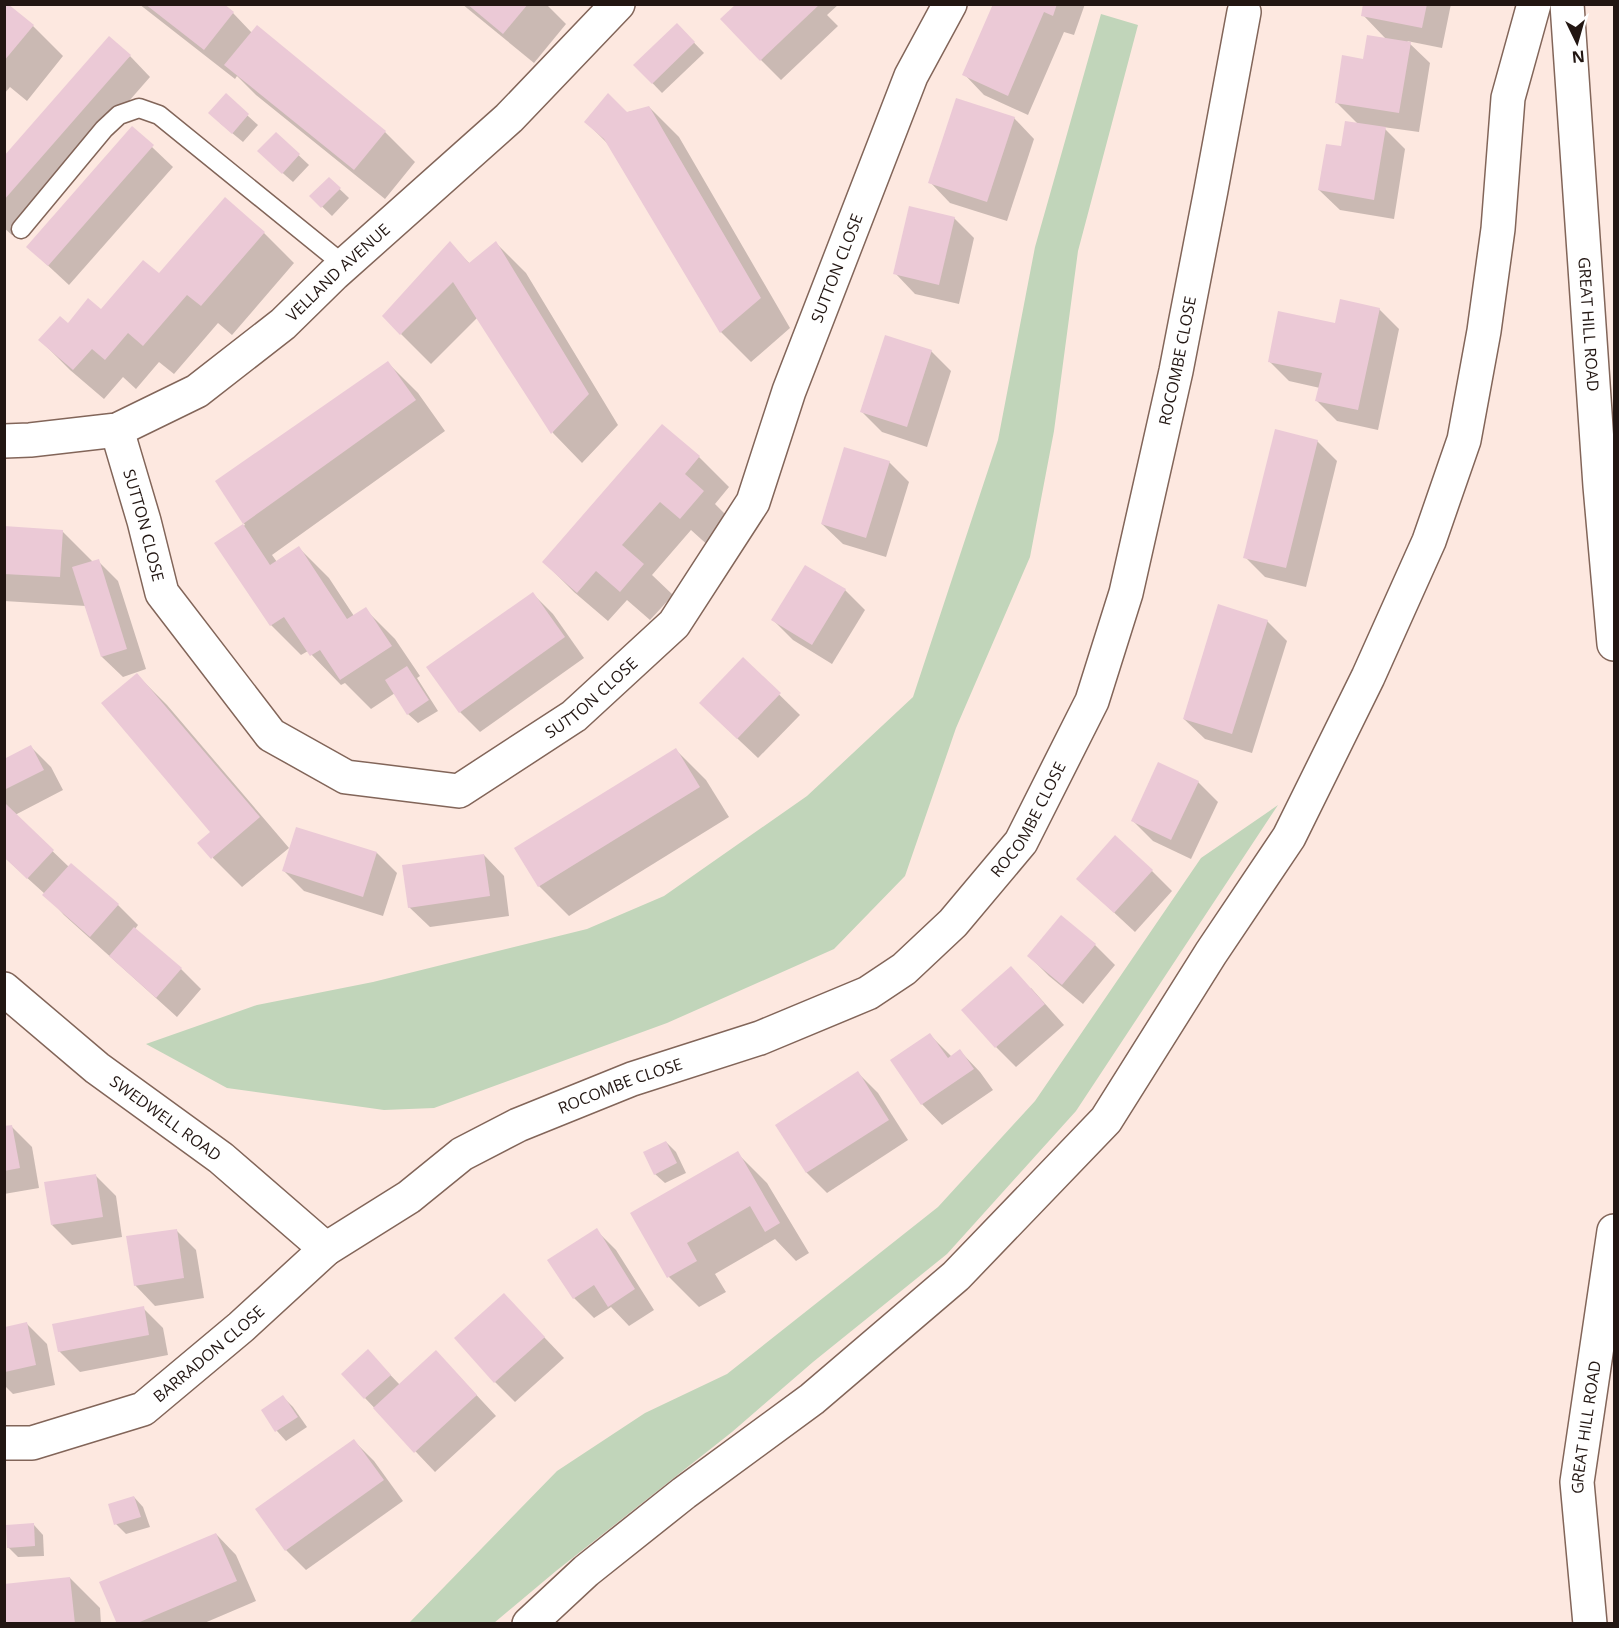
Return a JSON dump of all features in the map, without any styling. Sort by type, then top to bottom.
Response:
[{"type":"street","name":"VELLAND AVENUE","points":[[4,441],[117,430],[197,391],[283,324],[344,265],[509,118],[618,4]]},
{"type":"street","name":"SUTTON CLOSE","points":[[117,430],[144,521],[162,593],[271,735],[346,777],[459,791],[574,716],[674,624],[753,502],[789,391],[911,76],[950,4]]},
{"type":"street","points":[[529,1623],[581,1575],[675,1500],[812,1399],[964,1268],[1106,1120],[1210,952],[1289,837],[1368,677],[1429,541],[1464,440],[1484,331],[1498,229],[1508,98],[1534,4]]},
{"type":"street","name":"GREAT HILL ROAD","points":[[1567,4],[1600,486],[1614,644]]},
{"type":"street","name":"ROCOMBE CLOSE","points":[[326,1249],[409,1197],[462,1154],[518,1125],[632,1079],[760,1038],[868,993],[904,969],[953,923],[1021,842],[1092,701],[1126,593],[1176,371],[1244,12]]},
{"type":"street","name":"SWEDWELL ROAD","points":[[4,989],[97,1068],[221,1158],[326,1249]]},
{"type":"street","name":"GREAT HILL ROAD","points":[[1590,1623],[1576,1482],[1614,1231]]},
{"type":"street","name":"BARRADON CLOSE","points":[[4,1443],[32,1443],[143,1409],[241,1327],[326,1249]]},
{"type":"lane","points":[[21,229],[104,129],[119,115],[139,108],[159,115],[344,265]]},
{"type":"green space","points":[[1101,14],[1138,25],[1078,251],[1054,431],[1030,557],[956,728],[905,876],[834,949],[667,1023],[434,1108],[384,1110],[227,1088],[146,1044],[257,1005],[373,982],[587,929],[664,896],[807,796],[913,697],[998,440],[1035,247]]},
{"type":"green space","points":[[1278,805],[1076,1111],[947,1254],[813,1362],[732,1432],[494,1623],[409,1623],[557,1471],[645,1413],[727,1374],[938,1207],[1035,1101],[1201,858]]},
{"type":"building","points":[[4,4],[8,4],[34,25],[4,61]]},
{"type":"building","points":[[145,4],[224,4],[234,12],[204,50]]},
{"type":"building","points":[[467,4],[528,4],[503,34]]},
{"type":"building","points":[[736,4],[820,4],[760,61],[720,19]]},
{"type":"building","points":[[993,4],[1057,4],[1053,16],[1044,12],[1008,96],[962,75]]},
{"type":"building","points":[[1363,4],[1427,4],[1422,28],[1361,16]]},
{"type":"building","points":[[677,23],[695,42],[652,84],[633,65]]},
{"type":"building","points":[[257,25],[386,131],[354,170],[224,65]]},
{"type":"building","points":[[1367,35],[1411,42],[1399,113],[1335,103],[1342,55],[1363,59]]},
{"type":"building","points":[[109,36],[131,55],[4,200],[4,156]]},
{"type":"building","points":[[226,93],[249,114],[232,134],[208,113]]},
{"type":"building","points":[[608,93],[627,112],[649,106],[761,298],[720,333],[604,139],[584,122]]},
{"type":"building","points":[[956,98],[1015,117],[987,202],[928,183]]},
{"type":"building","points":[[1345,121],[1386,127],[1374,200],[1318,190],[1326,144],[1341,146]]},
{"type":"building","points":[[132,126],[154,145],[48,266],[26,247]]},
{"type":"building","points":[[276,132],[300,154],[282,174],[257,151]]},
{"type":"building","points":[[329,177],[341,188],[321,208],[309,196]]},
{"type":"building","points":[[225,197],[265,232],[201,306],[187,295],[143,346],[128,333],[105,360],[92,349],[73,370],[38,340],[60,316],[68,323],[88,298],[101,309],[143,260],[159,273]]},
{"type":"building","points":[[909,206],[955,217],[939,285],[893,274]]},
{"type":"building","points":[[450,241],[469,263],[496,241],[589,394],[551,434],[453,282],[400,335],[382,316]]},
{"type":"building","points":[[1340,299],[1380,308],[1358,410],[1315,401],[1322,373],[1268,362],[1278,311],[1335,323]]},
{"type":"building","points":[[885,335],[932,350],[907,427],[860,412]]},
{"type":"building","points":[[388,361],[416,400],[243,524],[215,481]]},
{"type":"building","points":[[662,424],[700,456],[685,474],[704,491],[680,519],[660,502],[622,545],[644,564],[620,592],[596,571],[577,593],[542,562]]},
{"type":"building","points":[[1275,429],[1318,440],[1286,568],[1243,558]]},
{"type":"building","points":[[844,447],[890,461],[866,538],[821,524]]},
{"type":"building","points":[[243,524],[270,565],[299,546],[347,619],[366,607],[392,646],[340,680],[320,650],[310,656],[284,617],[270,626],[214,543]]},
{"type":"building","points":[[4,526],[63,530],[60,577],[4,574]]},
{"type":"building","points":[[99,559],[127,649],[101,657],[72,567]]},
{"type":"building","points":[[805,565],[846,589],[812,645],[771,620]]},
{"type":"building","points":[[533,592],[565,637],[459,713],[426,667]]},
{"type":"building","points":[[1218,604],[1268,620],[1232,734],[1183,719]]},
{"type":"building","points":[[743,657],[781,693],[737,739],[699,703]]},
{"type":"building","points":[[407,666],[429,700],[407,715],[385,680]]},
{"type":"building","points":[[137,673],[260,817],[211,859],[197,843],[210,832],[101,703]]},
{"type":"building","points":[[31,745],[44,770],[4,790],[4,759]]},
{"type":"building","points":[[676,748],[700,787],[538,887],[514,848]]},
{"type":"building","points":[[1158,762],[1199,781],[1171,840],[1131,821]]},
{"type":"building","points":[[6,804],[54,850],[27,879],[4,857],[4,806]]},
{"type":"building","points":[[296,827],[377,852],[363,897],[282,871]]},
{"type":"building","points":[[1115,835],[1153,870],[1114,913],[1076,879]]},
{"type":"building","points":[[484,854],[490,896],[408,908],[402,865]]},
{"type":"building","points":[[71,863],[119,904],[90,937],[42,895]]},
{"type":"building","points":[[1061,915],[1096,944],[1062,985],[1027,956]]},
{"type":"building","points":[[134,927],[182,968],[156,998],[109,956]]},
{"type":"building","points":[[1011,966],[1045,1004],[995,1048],[961,1010]]},
{"type":"building","points":[[930,1033],[948,1058],[960,1049],[974,1069],[921,1105],[890,1060]]},
{"type":"building","points":[[858,1071],[889,1120],[806,1173],[775,1125]]},
{"type":"building","points":[[12,1125],[20,1168],[4,1171],[4,1126]]},
{"type":"building","points":[[666,1141],[677,1163],[654,1175],[643,1152]]},
{"type":"building","points":[[738,1151],[780,1223],[765,1232],[750,1206],[687,1243],[697,1261],[667,1278],[630,1213]]},
{"type":"building","points":[[96,1174],[103,1217],[51,1225],[44,1182]]},
{"type":"building","points":[[597,1228],[635,1289],[608,1307],[594,1285],[573,1299],[547,1260]]},
{"type":"building","points":[[177,1229],[184,1278],[134,1286],[126,1236]]},
{"type":"building","points":[[504,1293],[545,1337],[494,1383],[454,1338]]},
{"type":"building","points":[[144,1306],[149,1335],[58,1352],[52,1324]]},
{"type":"building","points":[[27,1322],[36,1365],[5,1372],[5,1327]]},
{"type":"building","points":[[368,1349],[391,1375],[364,1399],[341,1374]]},
{"type":"building","points":[[436,1350],[477,1395],[414,1453],[373,1408]]},
{"type":"building","points":[[283,1395],[298,1417],[275,1432],[261,1410]]},
{"type":"building","points":[[354,1439],[384,1480],[285,1551],[255,1509]]},
{"type":"building","points":[[134,1496],[141,1517],[114,1525],[108,1504]]},
{"type":"building","points":[[34,1523],[35,1546],[7,1548],[6,1525]]},
{"type":"building","points":[[216,1533],[237,1581],[135,1624],[117,1624],[99,1582]]},
{"type":"building","points":[[70,1577],[75,1624],[4,1624],[4,1584]]}]
